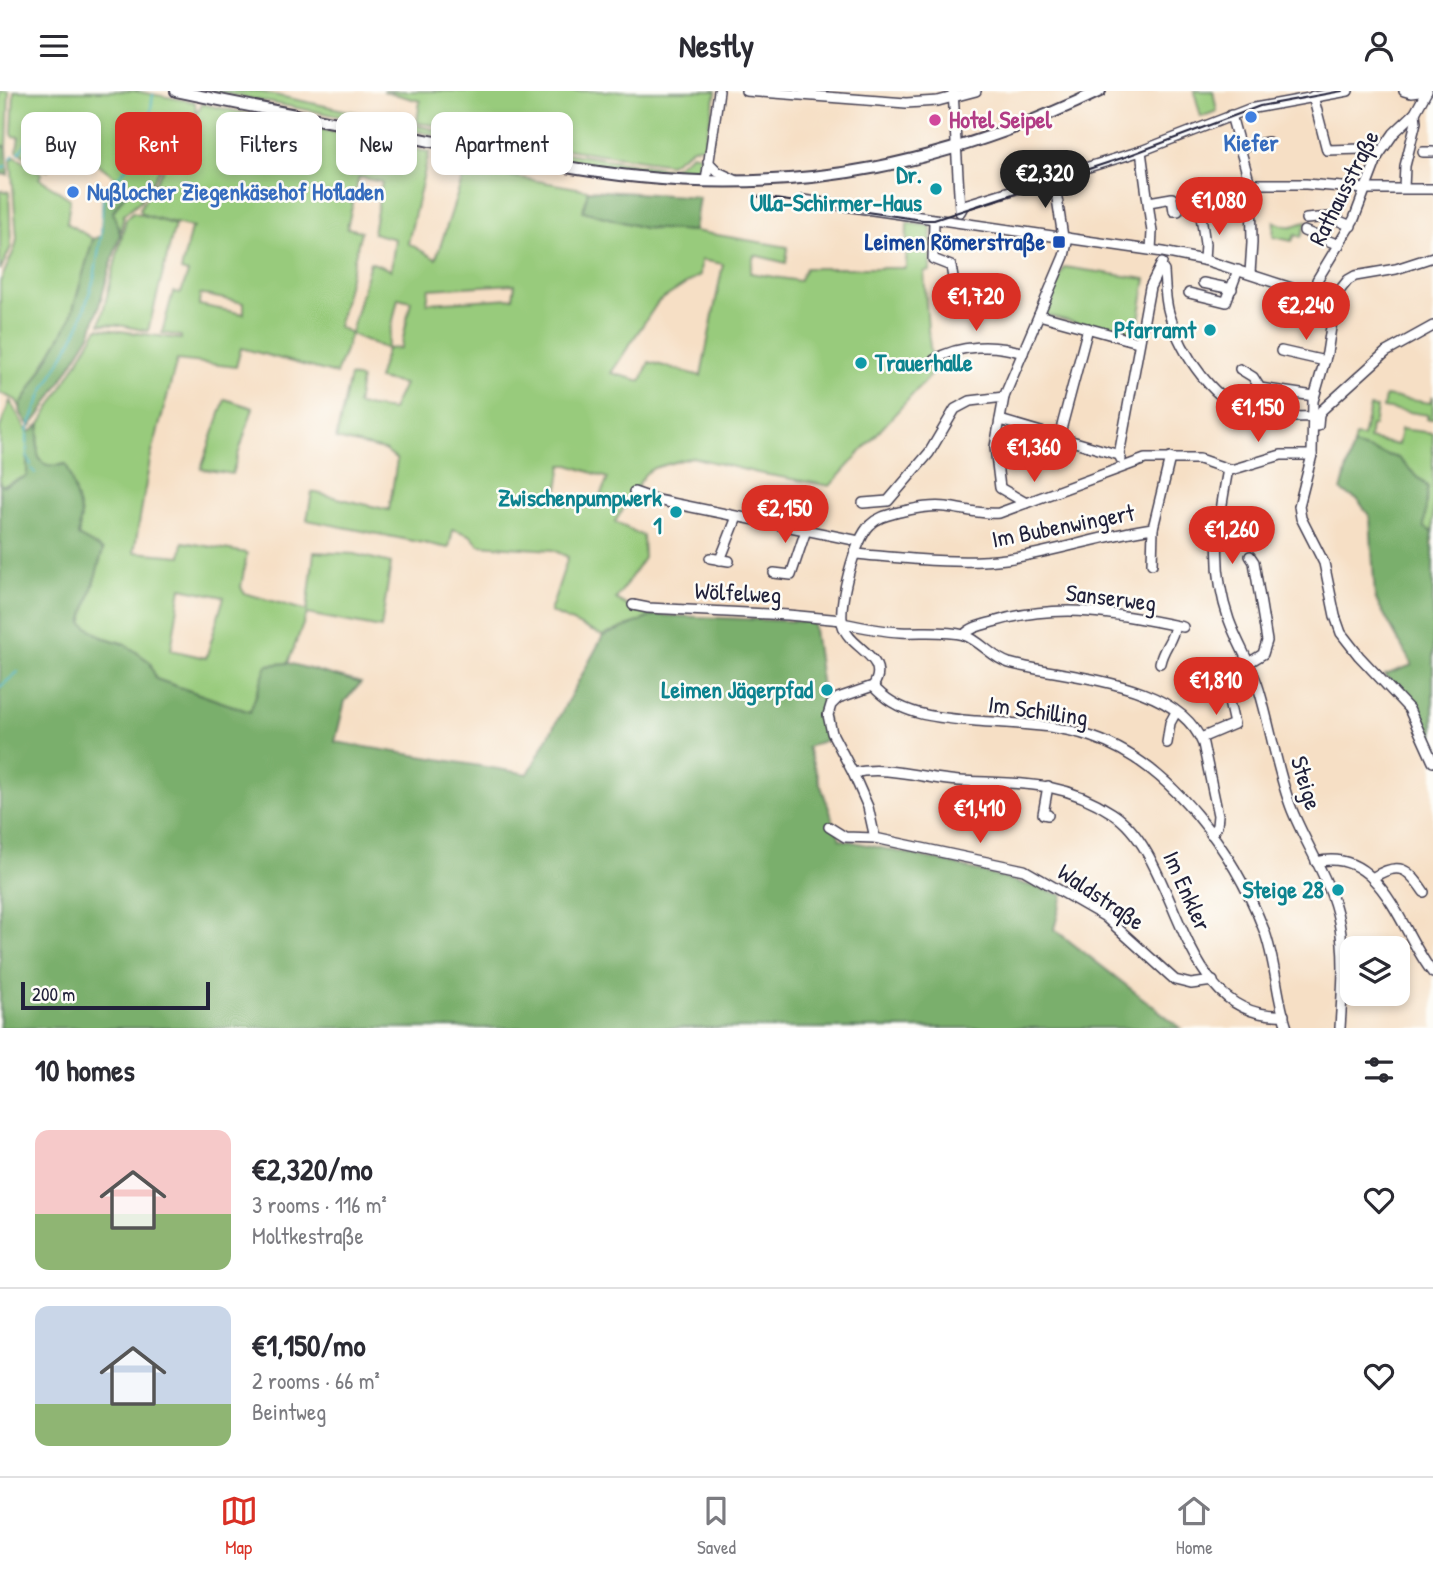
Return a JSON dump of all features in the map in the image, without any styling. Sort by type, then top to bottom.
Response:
[{"type":"main road","points":[[176,91],[588,170],[649,178],[706,181],[793,179],[904,163],[1024,125],[1100,91]]},
{"type":"street","points":[[706,181],[719,91]]},
{"type":"street","points":[[749,91],[866,95],[906,103],[975,91]]},
{"type":"street","points":[[959,217],[964,205],[1141,151],[1231,115],[1315,95],[1348,91]]},
{"type":"street","points":[[1404,91],[1427,91]]},
{"type":"street","name":"Rathausstraße","points":[[1317,292],[1317,279],[1351,226],[1383,148],[1415,113],[1427,91]]},
{"type":"street","points":[[953,94],[958,148],[959,217]]},
{"type":"street","points":[[1315,95],[1327,150],[1363,149]]},
{"type":"street","points":[[1404,188],[1408,153],[1416,122],[1415,113]]},
{"type":"street","points":[[1231,115],[1250,184],[1250,273]]},
{"type":"street","points":[[1240,146],[1268,142]]},
{"type":"street","points":[[1141,151],[1149,202],[1151,250]]},
{"type":"street","points":[[708,162],[718,172],[738,181]]},
{"type":"street","points":[[1026,503],[1004,492],[999,486],[995,447],[1004,397],[1064,256],[1065,238],[1054,179]]},
{"type":"street","points":[[1250,184],[1433,189]]},
{"type":"street","points":[[1149,202],[1172,198],[1173,211]]},
{"type":"street","points":[[803,200],[934,220],[959,217],[1065,238],[1163,252],[1250,273],[1304,292],[1336,295]]},
{"type":"street","points":[[1201,216],[1204,260]]},
{"type":"street","points":[[1306,219],[1330,218],[1351,226]]},
{"type":"street","points":[[934,220],[933,259],[951,266],[956,296],[994,292]]},
{"type":"street","points":[[1304,231],[1339,245]]},
{"type":"street","points":[[1124,467],[1119,455],[1138,342],[1151,283],[1161,267],[1163,252]]},
{"type":"street","points":[[1433,257],[1396,269],[1355,276],[1348,280],[1336,295],[1325,361],[1314,396],[1312,455],[1300,503],[1300,514],[1324,563],[1338,625],[1344,639],[1409,709],[1433,762]]},
{"type":"street","points":[[1161,267],[1164,271],[1168,308],[1176,333],[1210,384],[1231,403],[1259,416],[1312,417]]},
{"type":"street","points":[[1189,293],[1226,302],[1238,270]]},
{"type":"street","points":[[1203,283],[1232,289]]},
{"type":"street","points":[[1039,316],[1138,342]]},
{"type":"street","points":[[1312,432],[1318,428],[1320,412],[1381,356],[1433,326]]},
{"type":"street","points":[[1059,437],[1088,328]]},
{"type":"street","points":[[934,360],[954,351],[974,348],[1009,349],[1023,353]]},
{"type":"street","points":[[1281,351],[1325,361]]},
{"type":"street","points":[[1240,369],[1250,374],[1260,388],[1314,396]]},
{"type":"street","points":[[863,503],[888,501],[929,453],[956,408],[973,400],[1004,397]]},
{"type":"street","points":[[1000,421],[1119,455]]},
{"type":"street","points":[[875,838],[868,807],[832,733],[829,711],[833,702],[841,696],[873,686],[878,674],[875,661],[848,637],[842,622],[855,554],[859,541],[870,524],[885,515],[937,506],[992,513],[1145,459],[1199,459],[1228,469],[1237,469],[1281,454],[1312,455]]},
{"type":"street","name":"Im Bubenwingert","points":[[1152,563],[1153,528],[1170,458]]},
{"type":"street","name":"Steige","points":[[1228,469],[1216,537],[1217,566],[1229,621],[1250,662],[1260,692],[1289,803],[1333,900],[1341,930],[1343,954],[1340,1028]]},
{"type":"street","points":[[634,492],[737,517],[859,541]]},
{"type":"street","points":[[710,558],[724,560],[737,517]]},
{"type":"street","name":"Im Bubenwingert","points":[[855,554],[1002,560],[1153,528]]},
{"type":"street","points":[[774,573],[794,575],[806,530]]},
{"type":"street","points":[[1250,556],[1254,562],[1267,641],[1262,654],[1250,662]]},
{"type":"street","name":"Wölfelweg","points":[[633,605],[788,615],[884,630],[964,635]]},
{"type":"street","name":"Sanserweg","points":[[964,635],[973,628],[1002,619],[1064,610],[1112,613],[1179,627],[1172,641],[1163,650],[1160,663]]},
{"type":"street","points":[[964,635],[1004,661],[1113,683],[1145,695],[1176,712],[1195,728],[1201,738],[1217,804],[1217,826],[1211,834]]},
{"type":"street","name":"Im Schilling","points":[[873,686],[893,703],[922,714],[1063,730],[1103,741],[1153,772],[1188,805],[1211,834],[1247,893],[1264,931],[1275,968],[1287,1028]]},
{"type":"street","points":[[1201,738],[1234,724],[1227,693]]},
{"type":"street","points":[[1167,743],[1170,723],[1176,712]]},
{"type":"street","name":"Im Enkler","points":[[853,773],[879,771],[950,781],[1024,782],[1069,792],[1098,804],[1121,819],[1147,849],[1186,940],[1213,981],[1230,999],[1247,1009],[1262,1014],[1284,1015]]},
{"type":"street","points":[[1043,814],[1048,786]]},
{"type":"street","name":"Waldstraße","points":[[829,827],[842,836],[875,838],[1020,868],[1104,916],[1175,980],[1191,984],[1213,981]]},
{"type":"street","points":[[1316,862],[1343,862],[1372,878],[1397,910],[1433,973]]},
{"type":"street","points":[[1372,878],[1387,870],[1402,869],[1415,878],[1424,892]]},
{"type":"green space","points":[[0,91],[9,91],[7,147],[0,145]]},
{"type":"green space","points":[[14,91],[135,91],[195,102],[195,112],[115,112],[115,175],[156,175],[140,201],[124,214],[120,234],[113,212],[131,189],[101,166],[101,112],[21,112],[21,154],[17,151],[19,137],[13,136]]},
{"type":"green space","points":[[211,91],[256,91],[354,112],[336,112],[336,116]]},
{"type":"green space","points":[[383,91],[716,91],[704,146],[693,148],[670,164],[573,150],[573,112],[431,112],[431,125],[417,123],[420,101]]},
{"type":"green space","points":[[1194,91],[1213,91],[1217,111],[1201,117]]},
{"type":"green space","points":[[202,104],[240,112],[216,112],[216,175],[322,175],[322,129],[336,132],[336,175],[417,175],[417,149],[429,152],[408,243],[436,259],[464,175],[505,175],[588,190],[584,211],[644,228],[694,231],[788,247],[786,263],[754,255],[750,273],[799,281],[806,268],[906,268],[907,223],[931,226],[930,271],[924,272],[933,372],[830,486],[692,457],[654,468],[645,474],[615,522],[643,536],[644,558],[616,599],[636,611],[655,615],[603,636],[550,612],[568,557],[553,550],[479,545],[470,535],[453,529],[449,548],[307,520],[312,492],[389,510],[397,460],[384,450],[336,439],[350,376],[361,379],[357,405],[392,410],[404,384],[378,379],[387,349],[351,334],[336,374],[241,348],[236,367],[177,360],[150,460],[134,552],[181,556],[183,542],[247,553],[241,587],[244,593],[307,611],[314,552],[354,554],[391,563],[381,628],[307,614],[288,663],[267,665],[250,712],[156,679],[125,644],[102,637],[82,623],[103,550],[78,536],[81,515],[66,464],[49,467],[42,463],[37,451],[40,424],[98,328],[181,339],[181,336],[162,333],[173,292],[181,293],[188,273],[181,271],[191,228],[195,228],[141,212],[140,208],[160,175],[202,175],[202,112],[197,112]],"holes":[[[359,177],[382,182],[373,233],[395,239],[391,270],[370,262],[351,333],[338,327],[361,231],[347,228]],[[701,260],[723,264],[701,376],[649,362],[641,381],[611,373],[658,302],[700,275]],[[515,284],[513,298],[427,303],[429,289]],[[200,294],[244,303],[244,314],[199,305]],[[398,298],[411,301],[401,348],[387,349]],[[562,465],[608,478],[596,505],[557,494]],[[181,588],[224,597],[206,658],[171,650]]]},
{"type":"green space","points":[[417,126],[431,129],[431,134],[417,132]]},
{"type":"green space","points":[[0,145],[7,147],[8,175],[0,174]]},
{"type":"green space","points":[[693,153],[700,155],[697,168],[692,172],[638,171],[573,162],[573,154],[670,169]]},
{"type":"green space","points":[[15,156],[21,160],[21,175],[41,175],[39,178],[70,199],[67,223],[93,239],[70,320],[20,407],[16,400],[0,393],[0,282],[17,238],[11,160]]},
{"type":"green space","points":[[118,179],[132,189],[126,192],[113,212],[120,234],[91,333],[30,427],[21,414],[20,407],[70,320],[93,239],[101,236],[103,194]]},
{"type":"green space","points":[[0,190],[9,192],[11,247],[0,271]]},
{"type":"green space","points":[[588,190],[699,197],[694,231],[644,228],[583,211]]},
{"type":"green space","points":[[133,212],[175,225],[148,331],[100,324],[126,219]]},
{"type":"green space","points":[[1274,221],[1290,226],[1307,221],[1301,237],[1295,235],[1292,241],[1273,237]]},
{"type":"green space","points":[[1064,267],[1146,279],[1136,338],[1045,315]]},
{"type":"green space","points":[[1385,396],[1430,403],[1433,396],[1433,419],[1427,419],[1428,415],[1383,408]]},
{"type":"green space","points":[[225,399],[253,408],[232,474],[201,469]]},
{"type":"green space","points":[[10,401],[27,431],[27,476],[3,486],[0,484],[0,428]]},
{"type":"green space","points":[[1370,407],[1377,408],[1369,439],[1398,445],[1401,429],[1433,433],[1433,532],[1424,527],[1398,458],[1353,445],[1355,436],[1363,437]]},
{"type":"green space","points":[[40,424],[38,450],[42,462],[55,466],[66,464],[69,471],[81,515],[78,536],[103,550],[82,623],[102,637],[125,644],[150,662],[156,679],[250,712],[267,665],[288,663],[361,683],[345,701],[335,742],[528,774],[603,636],[655,615],[813,622],[829,739],[807,747],[840,839],[946,862],[1063,895],[1054,929],[1181,1028],[0,1028],[0,484],[4,486],[27,476],[27,431],[32,431]]},
{"type":"green space","points":[[1353,445],[1398,458],[1428,487],[1424,527],[1433,532],[1433,741],[1419,713],[1385,675],[1412,665],[1375,598],[1370,517],[1358,500],[1341,491]]},
{"type":"waterway","points":[[31,465],[27,456],[27,431],[43,392],[78,329],[94,279],[101,236],[103,194],[146,146],[153,94]]},
{"type":"waterway","points":[[11,158],[14,155]]},
{"type":"waterway","points":[[0,168],[6,166]]},
{"type":"waterway","points":[[32,469],[35,473]]},
{"type":"waterway","points":[[0,687],[18,672]]},
{"type":"tram line","points":[[754,196],[934,220],[1125,157],[1260,106],[1342,91]]},
{"type":"place","name":"Kiefer","points":[[1251,117]]},
{"type":"place","name":"Hotel Seipel","points":[[935,120]]},
{"type":"place","name":"Dr. Ulla-Schirmer-Haus","points":[[936,189]]},
{"type":"place","name":"Nußlocher Ziegenkäsehof Hofladen","points":[[73,192]]},
{"type":"place","name":"Leimen Römerstraße","points":[[1059,242]]},
{"type":"place","name":"Pfarramt","points":[[1210,330]]},
{"type":"place","name":"Trauerhalle","points":[[861,363]]},
{"type":"place","name":"Zwischenpumpwerk 1","points":[[676,512]]},
{"type":"place","name":"Leimen Jägerpfad","points":[[827,690]]},
{"type":"place","name":"Steige 28","points":[[1338,890]]}]
